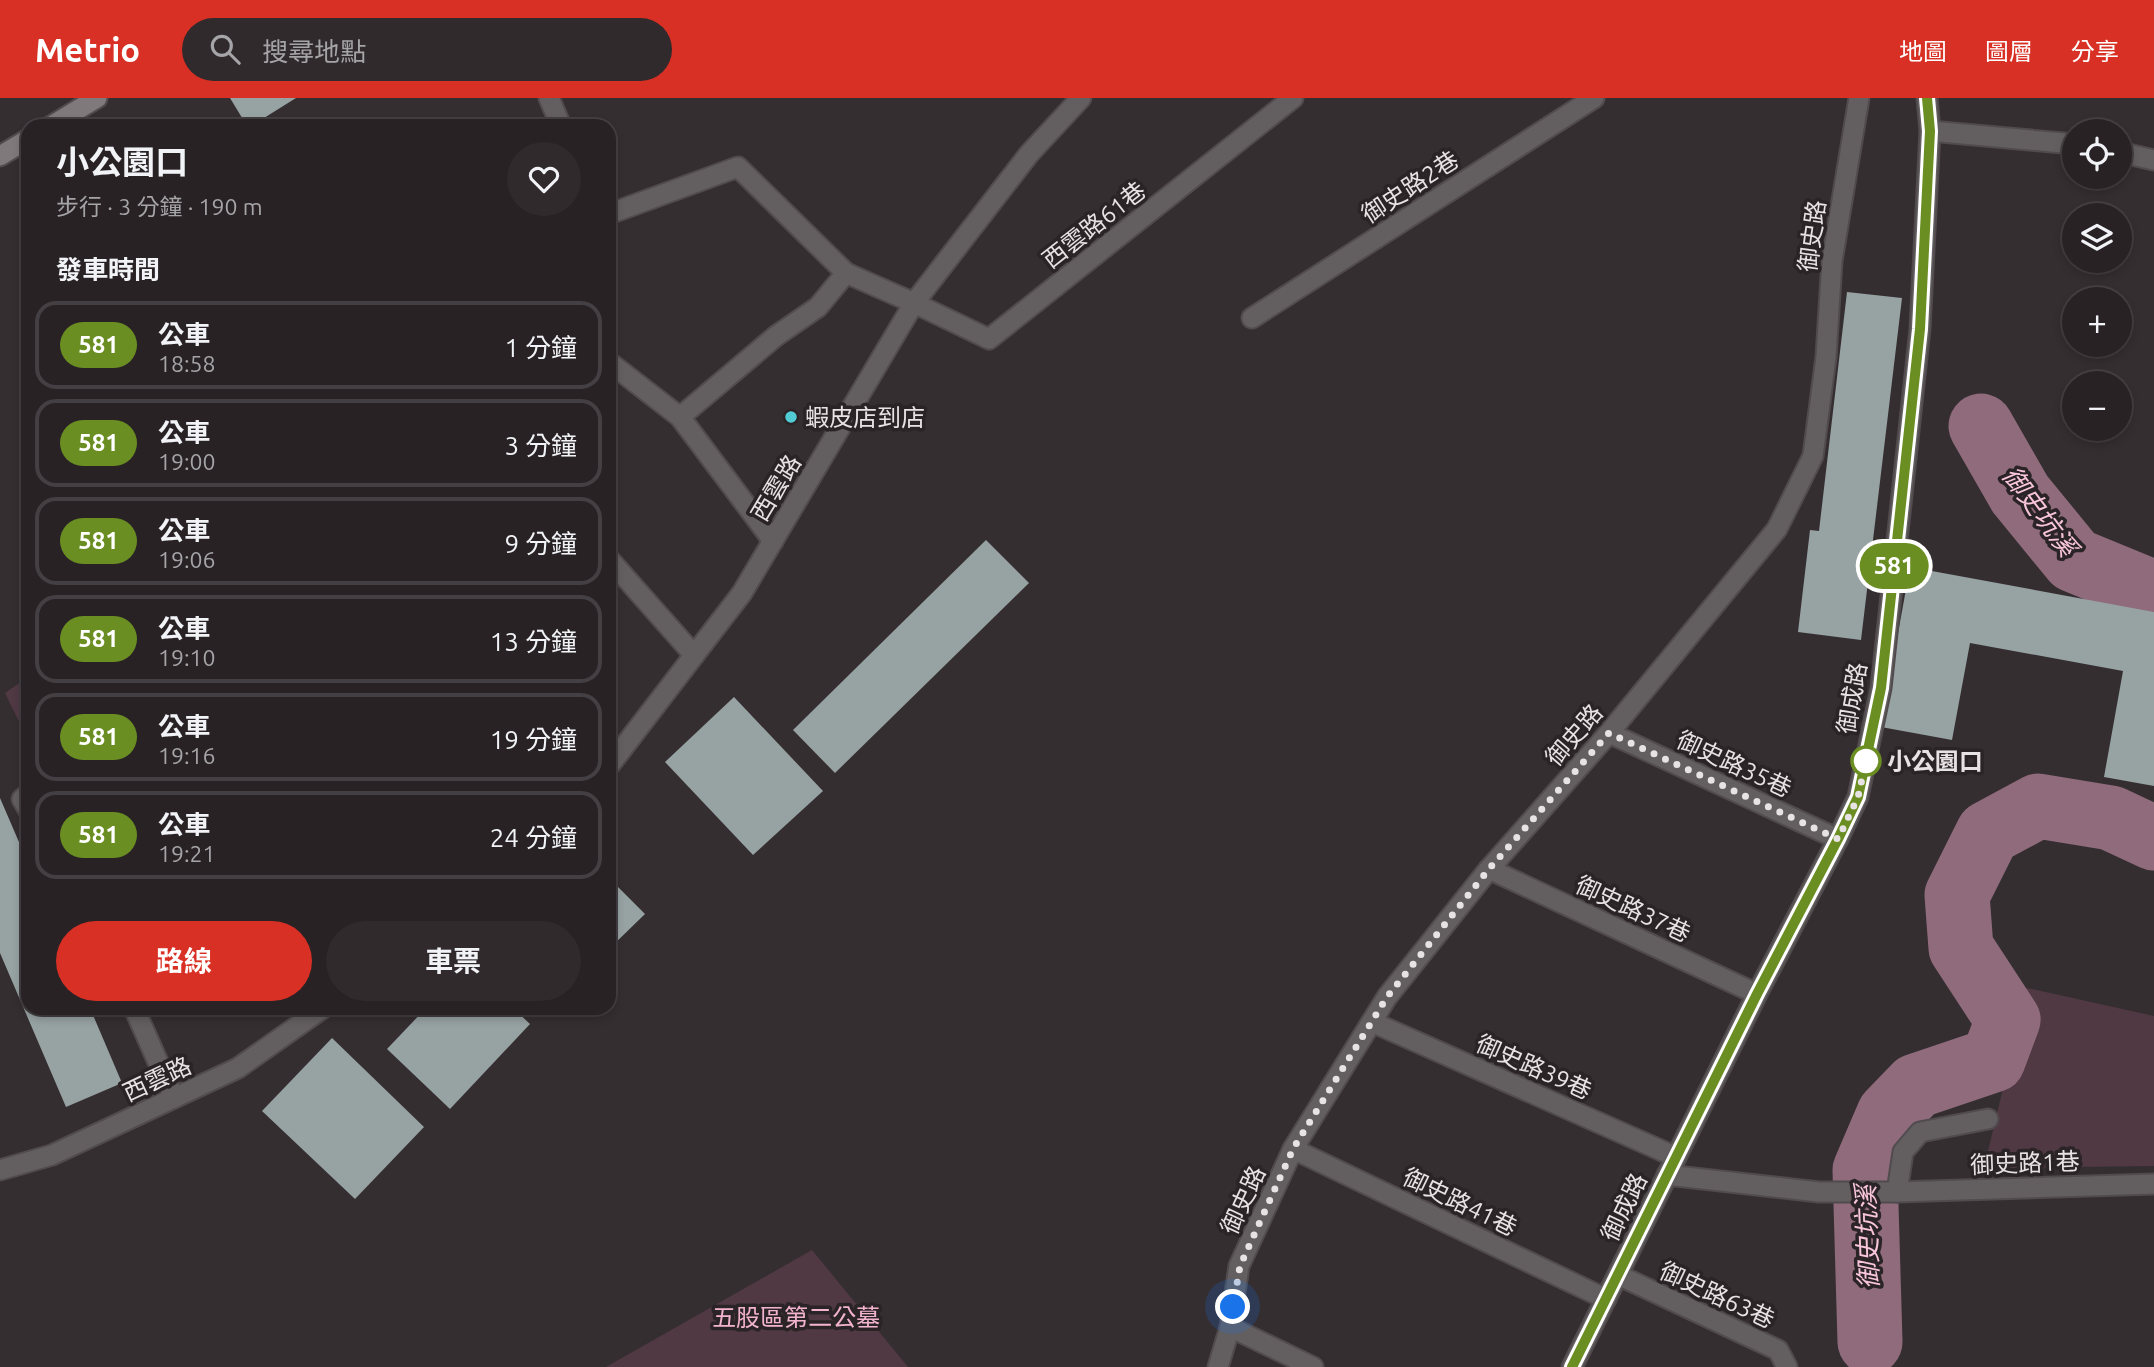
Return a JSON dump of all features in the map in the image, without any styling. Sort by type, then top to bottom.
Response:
[{"type":"main road","points":[[62,119],[97,98]]},
{"type":"main road","points":[[0,156],[21,143]]},
{"type":"street","points":[[549,98],[558,119]]},
{"type":"street","name":"西雲路","points":[[616,756],[743,593],[914,303],[1029,154],[1081,98]]},
{"type":"street","name":"西雲路61巷","points":[[914,303],[989,339],[1293,98]]},
{"type":"street","name":"御史路2巷","points":[[1252,318],[1594,98]]},
{"type":"street","name":"御史路","points":[[1218,1367],[1230,1327],[1240,1266],[1293,1149],[1387,997],[1489,869],[1609,733],[1777,529],[1813,456],[1826,357],[1832,261],[1859,98]]},
{"type":"street","name":"御成路","points":[[1572,1367],[1858,797],[1881,688],[1920,329],[1930,131],[1927,98]]},
{"type":"street","points":[[1930,131],[2062,144]]},
{"type":"street","points":[[2132,155],[2154,160]]},
{"type":"street","points":[[616,211],[738,167],[846,273],[914,303]]},
{"type":"street","points":[[680,417],[776,336],[818,307],[846,273]]},
{"type":"street","points":[[616,367],[680,417],[773,541]]},
{"type":"street","points":[[616,567],[694,656]]},
{"type":"street","name":"御史路35巷","points":[[1609,733],[1838,839]]},
{"type":"street","name":"御史路37巷","points":[[1489,869],[1757,994]]},
{"type":"street","points":[[137,1015],[174,1098]]},
{"type":"street","name":"西雲路","points":[[0,1170],[52,1155],[238,1068],[313,1015]]},
{"type":"street","name":"御史路39巷","points":[[1372,1022],[1676,1157]]},
{"type":"street","points":[[1897,1192],[1903,1152],[1920,1132],[1988,1119]]},
{"type":"street","name":"御史路41巷","points":[[1293,1149],[1606,1299]]},
{"type":"street","name":"御史路1巷","points":[[1667,1175],[1819,1192],[2154,1184]]},
{"type":"street","name":"御史路63巷","points":[[1618,1275],[1778,1350],[1787,1367]]},
{"type":"street","points":[[1230,1327],[1312,1367]]},
{"type":"green space","points":[[21,682],[21,726],[5,693]]},
{"type":"green space","points":[[2027,988],[2154,1016],[2154,1166],[1984,1168]]},
{"type":"green space","name":"五股區第二公墓","points":[[812,1250],[908,1367],[606,1367]]},
{"type":"building","points":[[230,98],[296,98],[262,119],[243,119]]},
{"type":"building","points":[[1847,292],[1902,298],[1861,640],[1798,632],[1810,530],[1819,531]]},
{"type":"building","points":[[986,540],[1029,583],[835,773],[793,730]]},
{"type":"building","points":[[1910,567],[2154,612],[2154,786],[2104,777],[2123,671],[1970,643],[1952,740],[1881,727]]},
{"type":"building","points":[[734,697],[823,791],[753,855],[665,762]]},
{"type":"building","points":[[0,798],[21,847],[21,1002],[0,953]]},
{"type":"building","points":[[616,885],[645,914],[616,942]]},
{"type":"building","points":[[27,1015],[93,1015],[122,1083],[66,1107]]},
{"type":"building","points":[[419,1015],[520,1015],[530,1024],[450,1109],[387,1049]]},
{"type":"building","points":[[332,1038],[424,1127],[355,1199],[262,1111]]},
{"type":"waterway","name":"御史坑溪","points":[[1981,426],[2020,494],[2074,560],[2154,593]]},
{"type":"waterway","name":"御史坑溪","points":[[1870,1342],[1865,1170],[1889,1114],[1916,1086],[1993,1060],[2008,1020],[1961,948],[1957,895],[1988,833],[2038,806],[2111,818],[2154,838]]},
{"type":"waterway","name":"御史坑溪","points":[[1864,1367],[1870,1342]]},
{"type":"bus line","name":"581","points":[[1572,1367],[1858,797],[1881,688],[1920,329],[1930,131],[1927,98]]},
{"type":"place","name":"蝦皮店到店","points":[[791,417]]},
{"type":"place","name":"小公園口","points":[[1866,761]]},
{"type":"route","points":[[1233,1307],[1240,1266],[1293,1149],[1387,997],[1489,869],[1609,733],[1838,839],[1858,797],[1866,761]]}]
